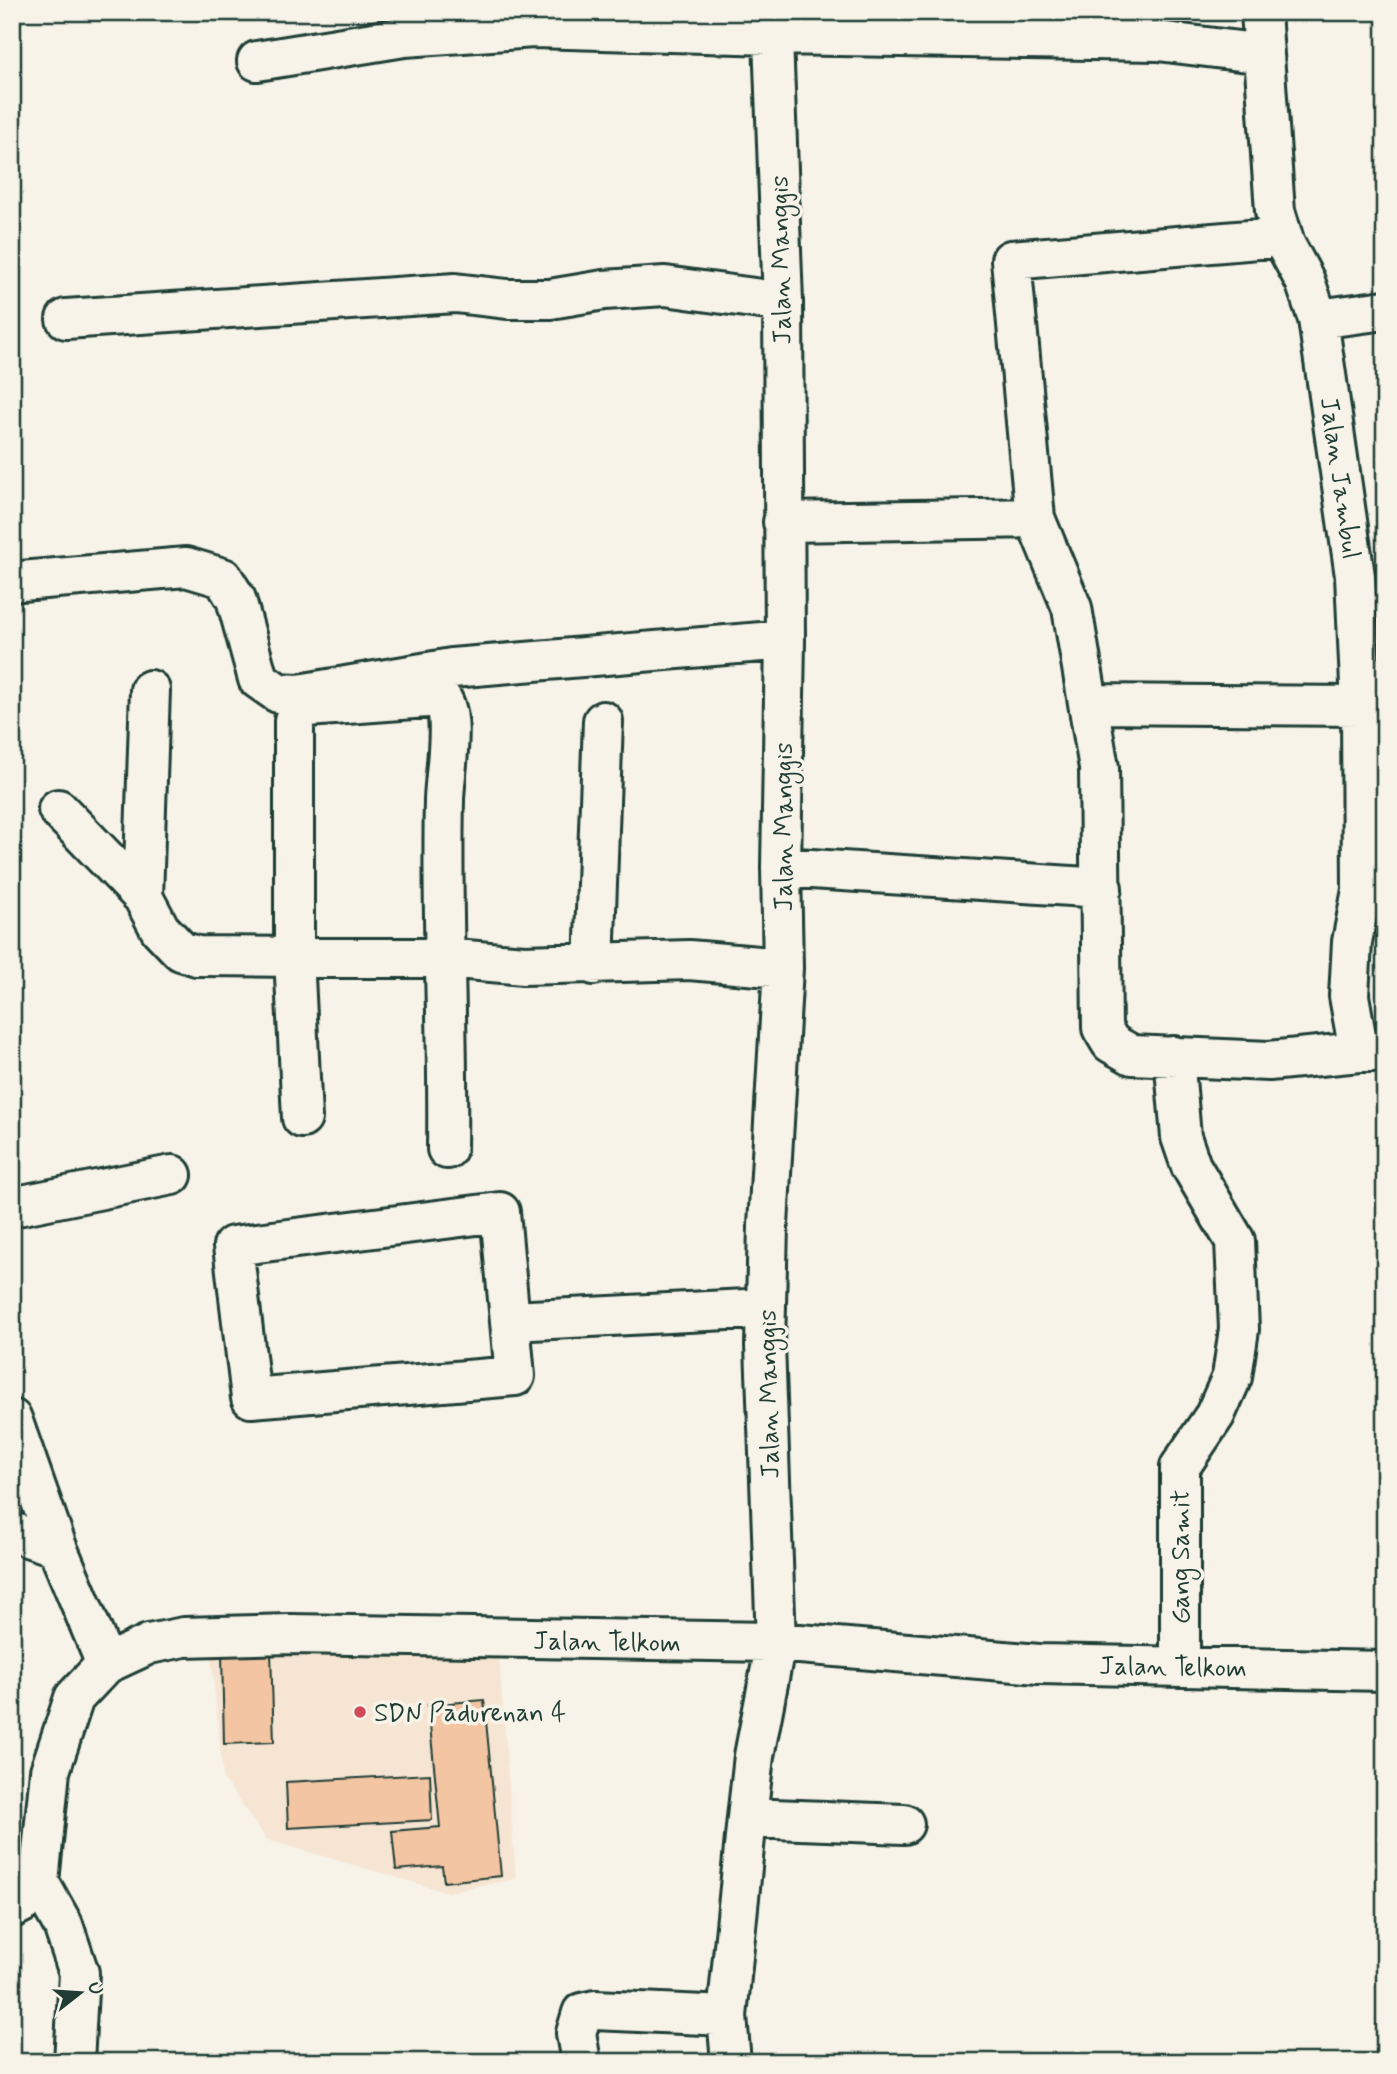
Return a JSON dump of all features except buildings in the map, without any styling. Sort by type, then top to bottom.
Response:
[{"type":"street","name":"Jalan Jambul","points":[[1261,12],[1275,211],[1283,237],[1305,281],[1318,319],[1370,575],[1361,706],[1362,890],[1352,942],[1349,996],[1353,1032],[1372,1052]]},
{"type":"street","points":[[257,61],[404,37],[534,28],[773,24],[1158,41],[1264,54]]},
{"type":"street","name":"Jalan Manggis","points":[[731,2062],[727,2016],[747,1818],[754,1756],[776,1642],[766,1308],[783,968],[781,867],[785,640],[783,302],[773,24]]},
{"type":"street","points":[[1283,237],[1011,260],[1035,518],[1072,608],[1099,768],[1102,1028],[1111,1043],[1132,1055],[1269,1061],[1372,1052]]},
{"type":"street","points":[[66,319],[456,293],[508,299],[550,299],[604,290],[664,286],[783,302]]},
{"type":"street","points":[[1318,319],[1385,310]]},
{"type":"street","points":[[783,522],[1035,518]]},
{"type":"street","points":[[21,582],[186,567],[223,578],[236,599],[258,679],[278,693],[299,694],[452,667],[785,640]]},
{"type":"street","points":[[143,897],[150,690]]},
{"type":"street","points":[[302,1118],[294,956],[293,732],[298,711],[307,706],[440,697],[445,702],[449,719],[444,801],[445,958],[449,1041],[447,1149]]},
{"type":"street","points":[[1088,704],[1361,706]]},
{"type":"street","points":[[594,965],[603,721]]},
{"type":"street","points":[[58,809],[143,897],[160,929],[181,951],[197,956],[445,958],[524,965],[594,965],[689,960],[783,968]]},
{"type":"street","points":[[781,867],[1102,888]]},
{"type":"street","name":"Gang Samit","points":[[1174,1056],[1181,1137],[1191,1166],[1235,1241],[1239,1329],[1232,1377],[1215,1415],[1180,1467],[1180,1666]]},
{"type":"street","points":[[12,1207],[172,1175]]},
{"type":"street","points":[[500,1212],[512,1321],[515,1376],[251,1398],[233,1246],[500,1212]]},
{"type":"street","points":[[512,1321],[766,1308]]},
{"type":"street","points":[[12,1419],[57,1547],[106,1664]]},
{"type":"street","points":[[12,1532],[57,1547]]},
{"type":"street","name":"Jalan Telkom","points":[[26,1895],[50,1771],[74,1698],[106,1664],[149,1644],[184,1637],[290,1634],[776,1642],[1039,1664],[1385,1671]]},
{"type":"street","points":[[747,1818],[904,1825]]},
{"type":"street","points":[[26,1895],[63,1925],[79,1973],[74,2062]]},
{"type":"street","points":[[581,2062],[576,2033],[582,2013],[595,2010],[727,2016]]},
{"type":"shaded area","name":"SDN Padurenan 4","points":[[210,1644],[498,1645],[516,1879],[447,1892],[267,1840],[223,1778]]},
{"type":"place","name":"SDN Padurenan 4","points":[[360,1712]]}]
